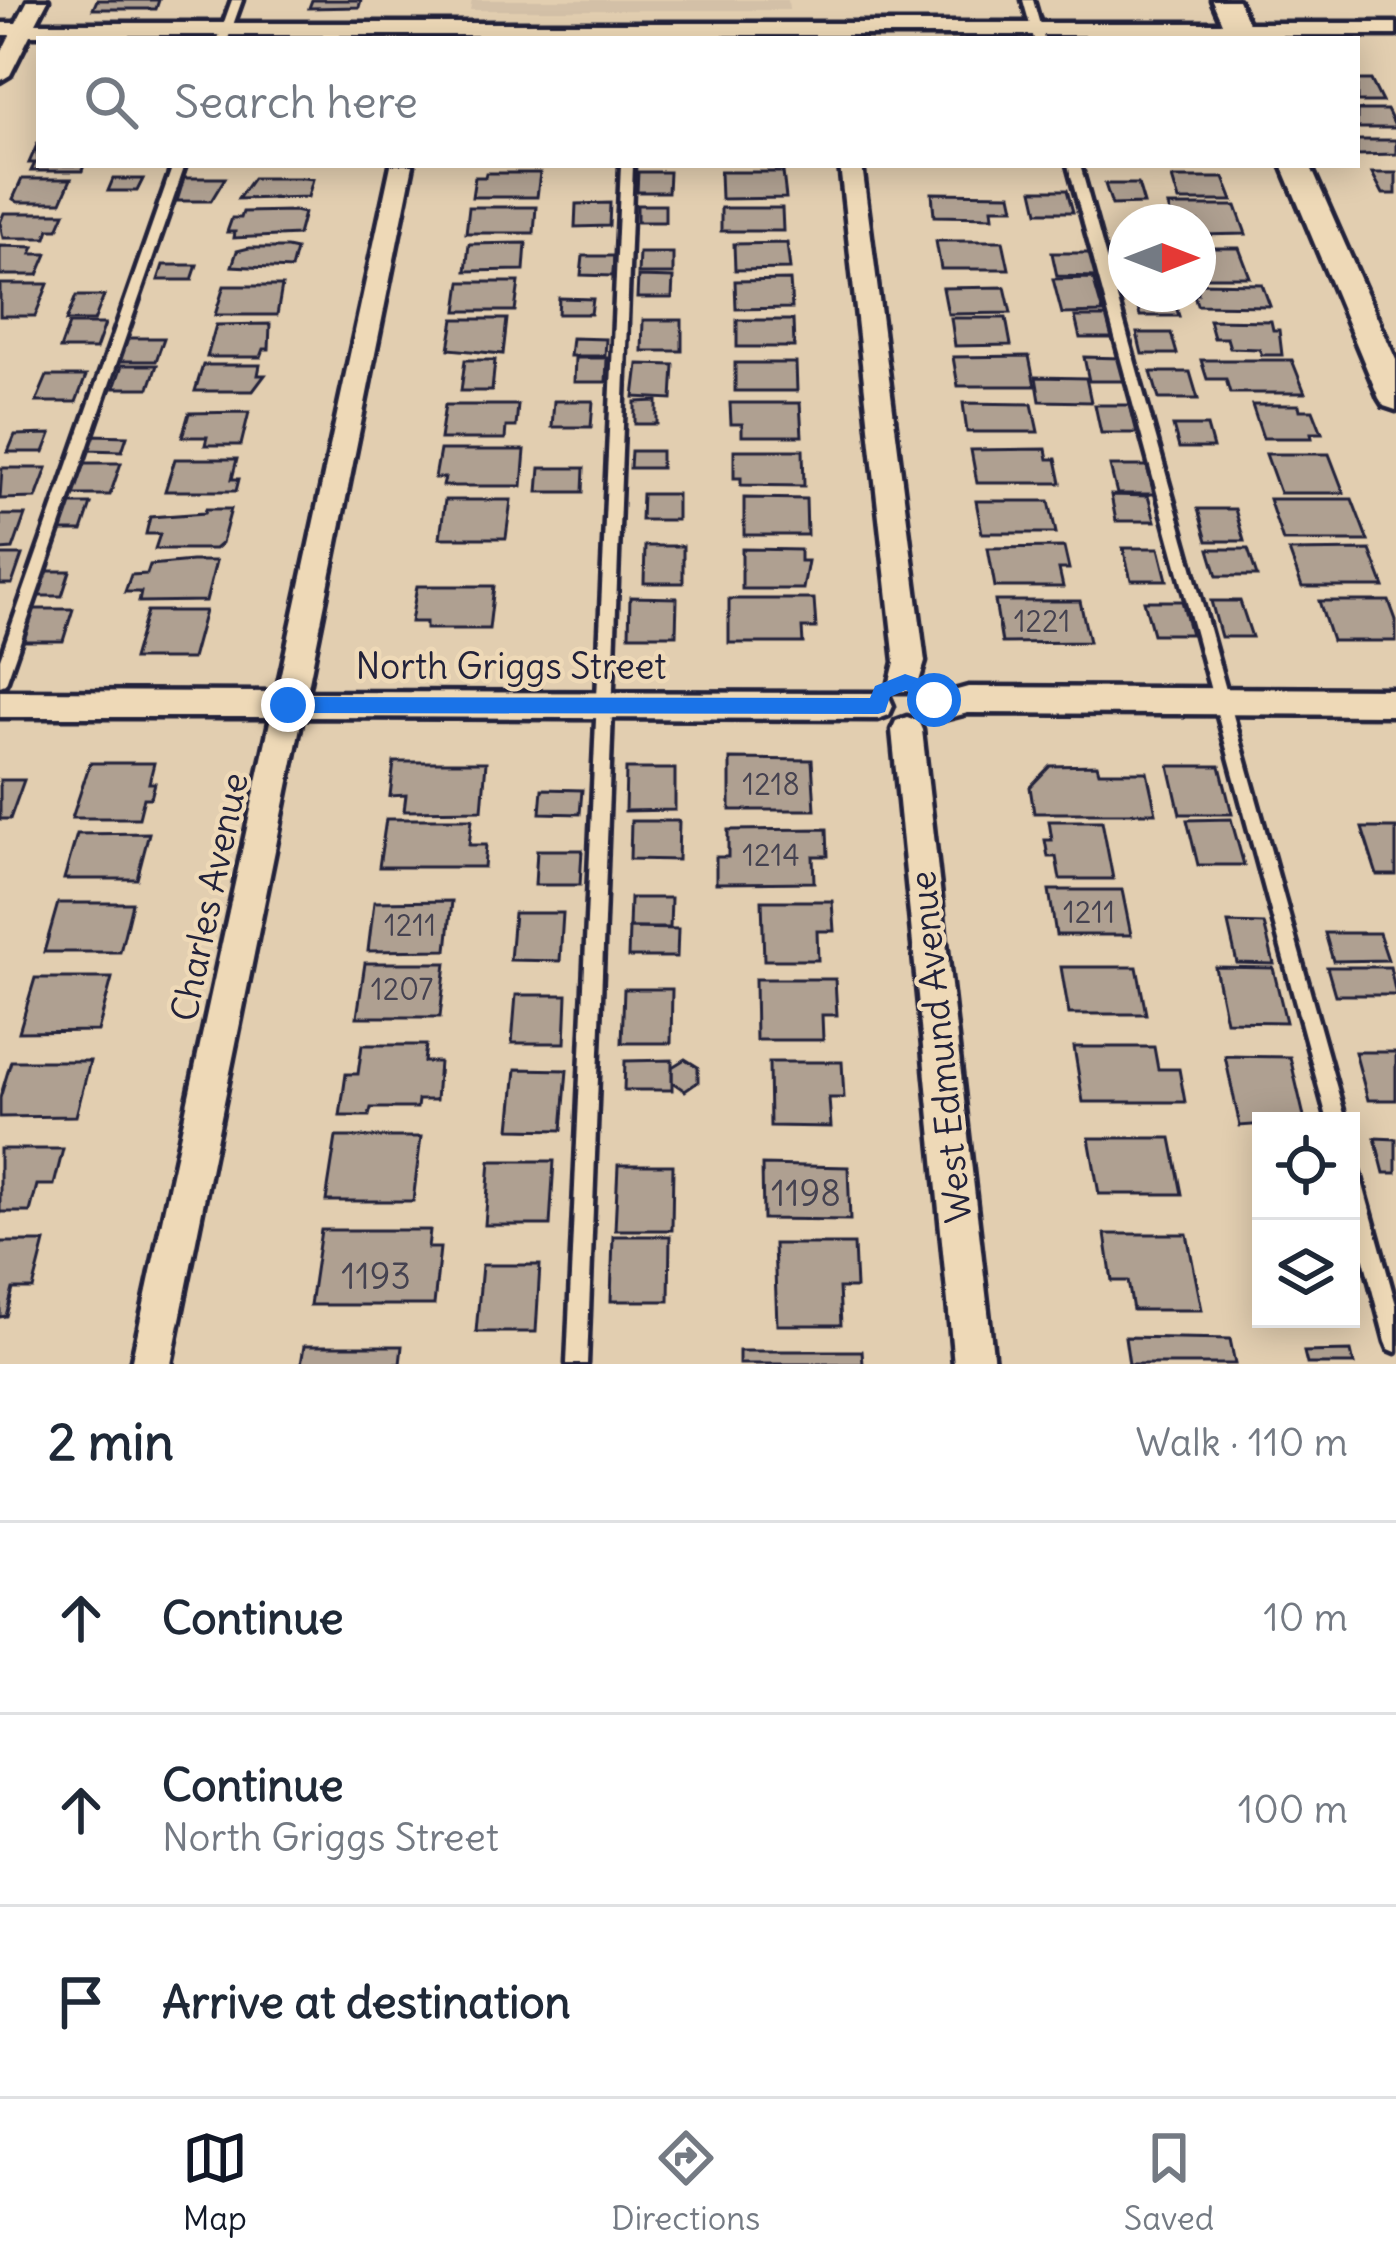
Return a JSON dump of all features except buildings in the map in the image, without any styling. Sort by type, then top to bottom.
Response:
[{"type":"street","points":[[0,75],[38,0]]},
{"type":"street","points":[[1226,0],[1240,34]]},
{"type":"street","points":[[0,29],[225,34],[431,26],[632,34],[835,26],[1037,34],[1396,29]]},
{"type":"street","name":"Charles Avenue","points":[[151,1364],[401,168]]},
{"type":"street","points":[[851,168],[910,662],[905,682]]},
{"type":"street","points":[[1297,168],[1396,398]]},
{"type":"street","points":[[936,708],[929,693],[905,682],[882,692],[878,706],[882,718],[907,730],[928,724],[936,708],[968,700],[1396,702]]},
{"type":"street","name":"North Griggs Street","points":[[0,704],[878,706]]},
{"type":"street","name":"West Edmund Avenue","points":[[907,730],[974,1364]]},
{"type":"lane","points":[[225,34],[237,0]]},
{"type":"lane","points":[[1028,0],[1037,34]]},
{"type":"lane","points":[[0,680],[178,168]]},
{"type":"lane","points":[[577,1364],[627,168]]},
{"type":"lane","points":[[1075,168],[1335,1112]]},
{"type":"lane","points":[[1360,1208],[1396,1342]]},
{"type":"shaded area","points":[[472,0],[788,0],[789,10],[470,10]]},
{"type":"route","points":[[288,705],[878,706],[888,686],[905,682],[922,687],[934,700]]}]
